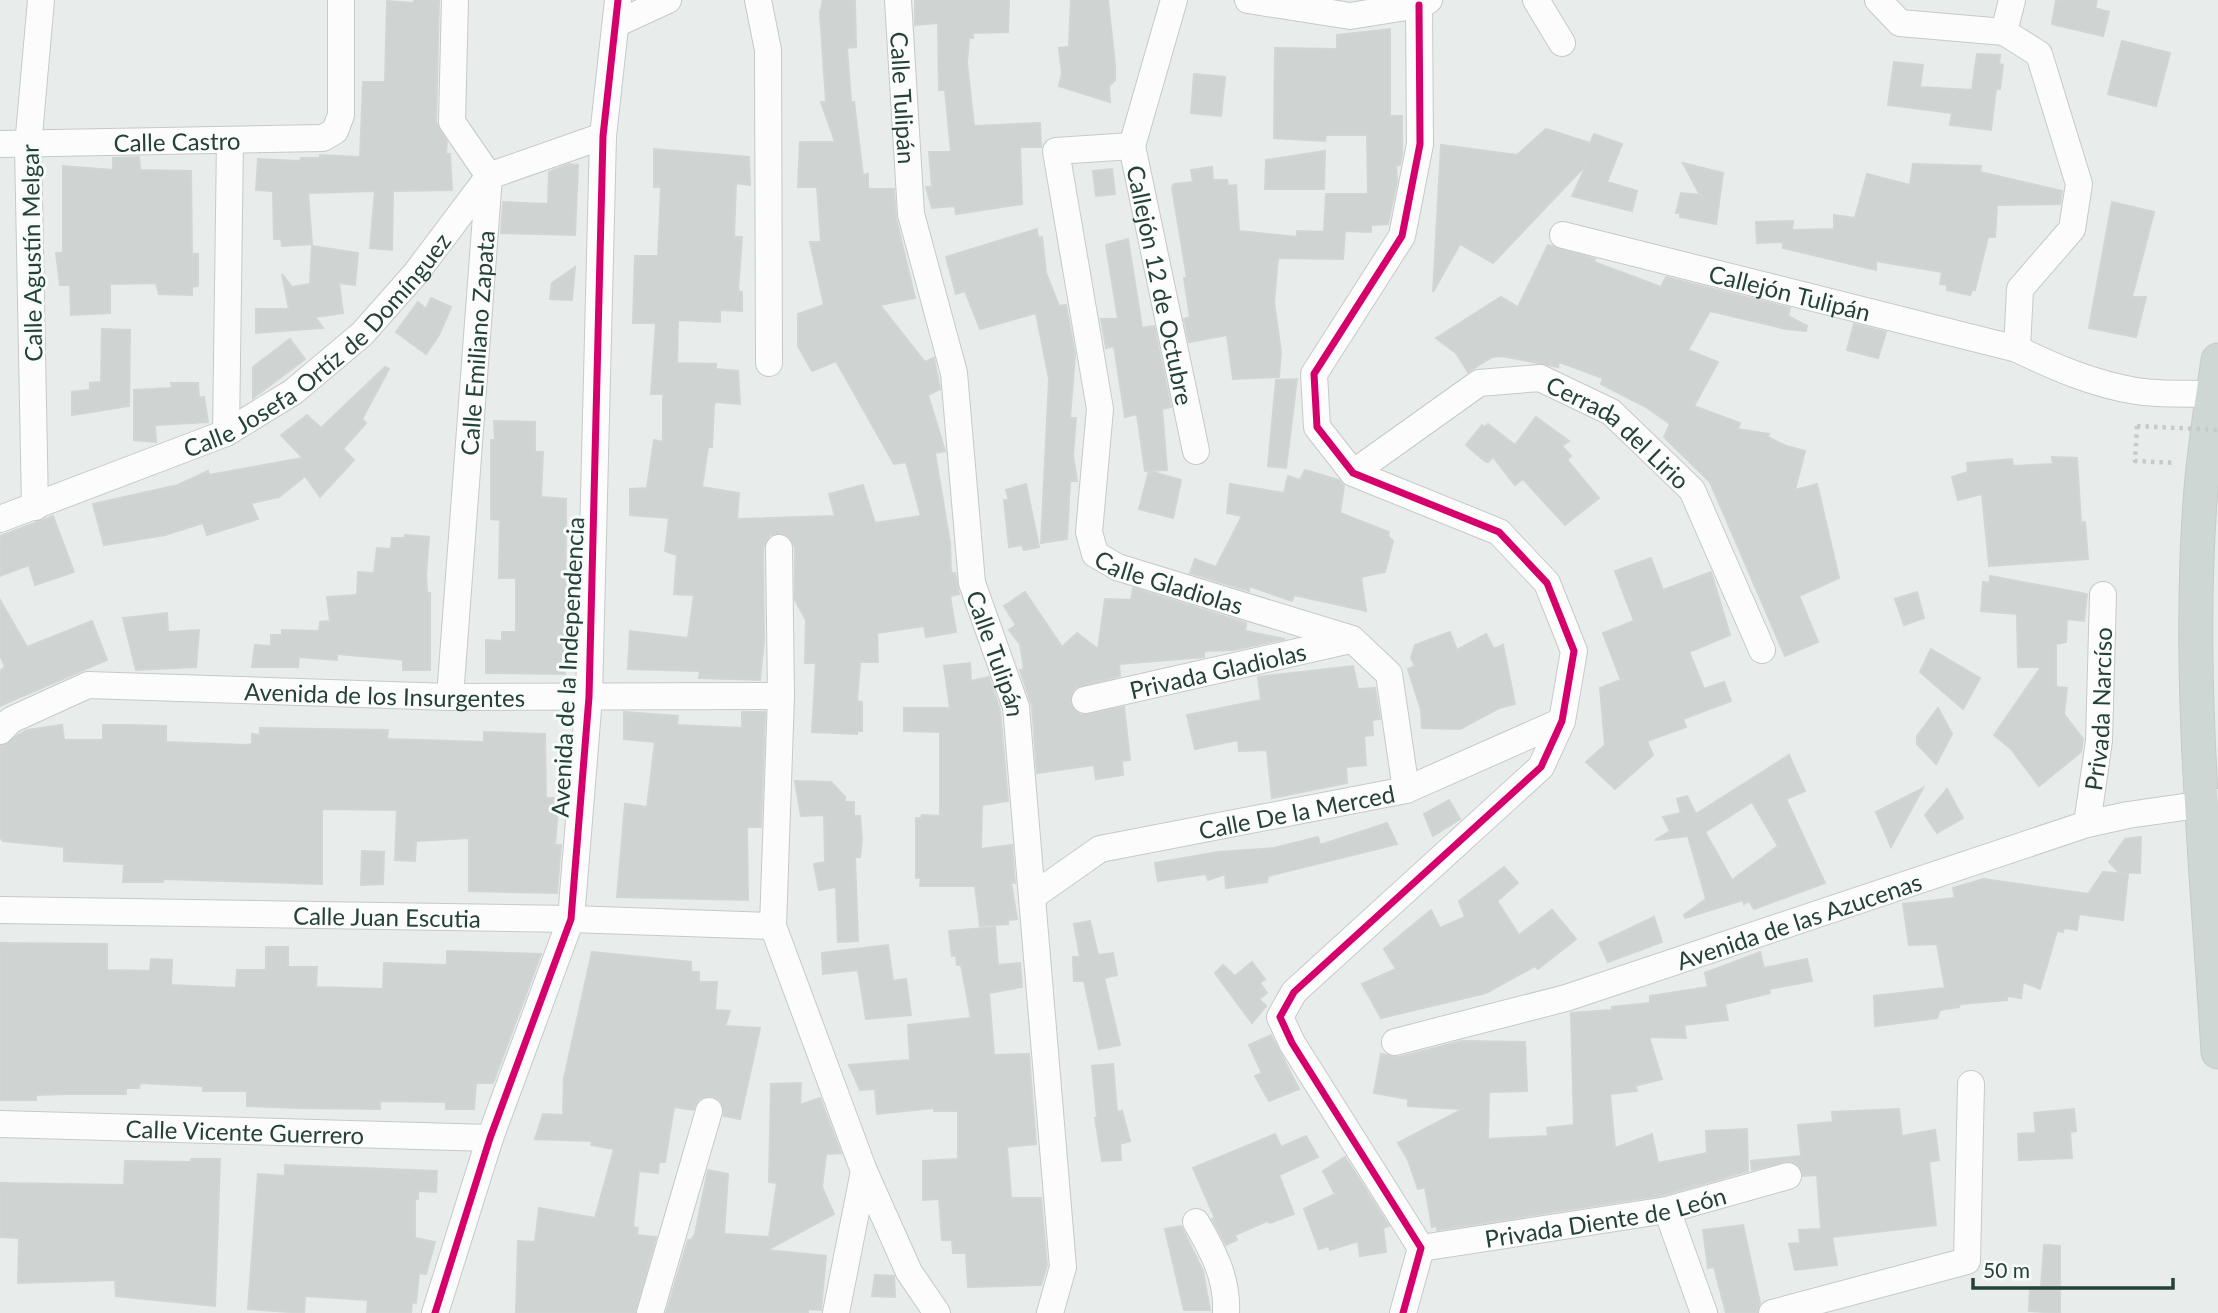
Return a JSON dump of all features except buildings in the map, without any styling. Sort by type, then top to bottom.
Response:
[{"type":"main road","points":[[2218,360],[2200,505],[2197,683],[2211,803],[2218,1052]]},
{"type":"street","name":"Calle Agustín Melgar","points":[[35,507],[28,146],[41,0]]},
{"type":"street","name":"Calle Castro","points":[[0,144],[28,146],[323,138],[335,131],[341,115],[341,0]]},
{"type":"street","points":[[455,0],[452,122],[489,176],[603,136]]},
{"type":"street","points":[[618,11],[668,0]]},
{"type":"street","points":[[758,0],[768,50],[769,363]]},
{"type":"street","name":"Calle Tulipán","points":[[898,0],[911,214],[954,373],[972,583],[1016,707],[1063,1267],[1050,1313]]},
{"type":"street","name":"Callejón 12 de Octubre","points":[[1174,0],[1132,146],[1196,451]]},
{"type":"street","points":[[1248,0],[1350,8],[1424,3],[1420,145],[1402,236],[1314,374],[1317,427],[1353,473],[1499,531],[1547,583],[1574,651],[1562,721],[1541,767],[1294,992],[1280,1017],[1292,1044],[1421,1248],[1403,1313]]},
{"type":"street","points":[[1536,0],[1562,43]]},
{"type":"street","points":[[1878,0],[1900,23],[2004,32],[2039,54],[2078,184],[2072,229],[2020,289],[2017,349]]},
{"type":"street","points":[[2004,32],[2012,0]]},
{"type":"street","name":"Avenida de la Independencia","points":[[435,1313],[490,1138],[571,919],[589,697],[603,136],[618,11]]},
{"type":"street","points":[[226,433],[230,141]]},
{"type":"street","name":"Calle Gladiolas","points":[[1132,146],[1056,151],[1100,409],[1089,532],[1096,554],[1117,567],[1352,639],[1389,674],[1406,790]]},
{"type":"street","name":"Calle Josefa Ortíz de Domínguez","points":[[0,519],[226,433],[293,392],[362,334],[416,273],[489,176]]},
{"type":"street","name":"Calle Emiliano Zapata","points":[[450,696],[489,176]]},
{"type":"street","name":"Callejón Tulipán","points":[[1563,235],[2017,349],[2060,370],[2096,382],[2138,391],[2213,394]]},
{"type":"street","name":"Cerrada del Lirio","points":[[1353,473],[1479,383],[1540,378],[1611,412],[1692,490],[1762,650]]},
{"type":"street","points":[[779,548],[781,696],[773,926],[864,1171],[909,1272],[937,1313]]},
{"type":"street","name":"Privada Narcíso","points":[[2087,824],[2099,741],[2103,595]]},
{"type":"street","name":"Privada Gladiolas","points":[[1085,699],[1352,639]]},
{"type":"street","name":"Avenida de los Insurgentes","points":[[0,731],[11,720],[88,685],[450,696],[781,696]]},
{"type":"street","name":"Calle De la Merced","points":[[1033,896],[1100,849],[1406,790],[1562,721]]},
{"type":"street","name":"Avenida de las Azucenas","points":[[1395,1042],[1566,998],[2087,824],[2211,803]]},
{"type":"street","name":"Calle Juan Escutia","points":[[0,910],[571,919],[773,926]]},
{"type":"street","points":[[1772,1313],[1967,1261],[1970,1084]]},
{"type":"street","points":[[650,1313],[709,1111]]},
{"type":"street","name":"Calle Vicente Guerrero","points":[[0,1124],[490,1138]]},
{"type":"street","points":[[836,1313],[864,1171]]},
{"type":"street","name":"Privada Diente de León","points":[[1421,1248],[1667,1210],[1788,1176]]},
{"type":"street","points":[[1667,1210],[1704,1313]]},
{"type":"street","points":[[1196,1222],[1216,1256],[1227,1298],[1226,1313]]},
{"type":"path","points":[[2135,461],[2137,426],[2218,430]]},
{"type":"cycle path","points":[[435,1313],[490,1138],[571,919],[589,697],[603,136],[618,0]]},
{"type":"cycle path","points":[[1403,1313],[1421,1248],[1292,1043],[1280,1017],[1294,992],[1541,767],[1562,721],[1574,651],[1547,583],[1499,532],[1353,473],[1317,427],[1314,374],[1402,236],[1420,144],[1419,5]]}]
